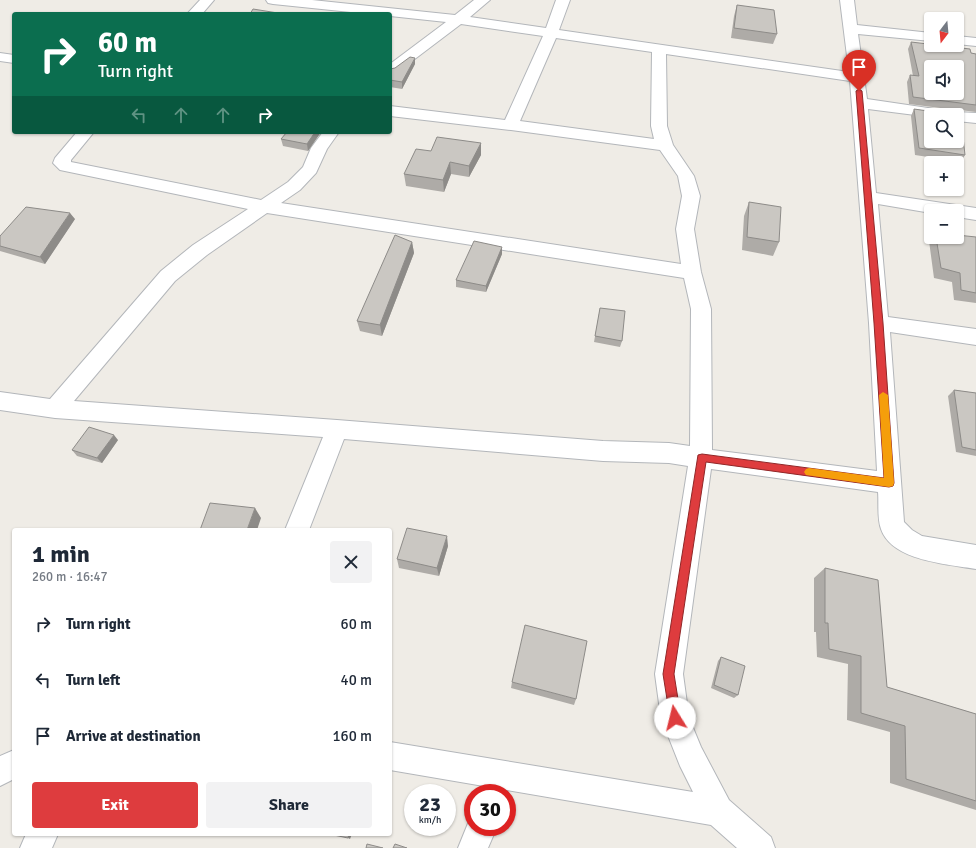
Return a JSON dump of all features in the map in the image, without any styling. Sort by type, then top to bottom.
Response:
[{"type":"street","points":[[196,12],[207,0]]},
{"type":"street","points":[[273,0],[390,12]]},
{"type":"street","points":[[392,69],[483,0]]},
{"type":"street","points":[[511,125],[551,33],[563,0]]},
{"type":"street","points":[[847,0],[852,29],[860,103],[878,323],[892,527],[903,538],[918,547],[976,557]]},
{"type":"street","points":[[392,12],[458,19],[857,78]]},
{"type":"street","points":[[852,29],[924,36]]},
{"type":"street","points":[[964,41],[976,42]]},
{"type":"street","points":[[659,49],[659,126],[665,146],[686,176],[689,187],[691,196],[685,229],[692,272],[701,310],[702,458],[669,674],[675,718],[690,756],[718,811],[760,848]]},
{"type":"street","points":[[0,57],[12,59]]},
{"type":"street","points":[[860,103],[924,112]]},
{"type":"street","points":[[392,111],[511,125],[665,146]]},
{"type":"street","points":[[964,117],[976,118]]},
{"type":"street","points":[[84,134],[63,158],[61,163],[66,166],[263,206],[692,272]]},
{"type":"street","points":[[55,409],[168,276],[200,250],[294,186],[310,169],[319,148],[330,134]]},
{"type":"street","points":[[867,197],[976,214]]},
{"type":"street","points":[[878,323],[976,337]]},
{"type":"street","points":[[0,400],[55,409],[336,429],[603,452],[669,453],[889,483]]},
{"type":"street","points":[[298,528],[336,429]]},
{"type":"street","points":[[392,757],[501,784]]},
{"type":"street","points":[[0,771],[12,765]]},
{"type":"street","points":[[516,786],[718,811]]},
{"type":"street","points":[[35,848],[42,836]]},
{"type":"street","points":[[473,848],[478,836]]},
{"type":"building","points":[[737,5],[774,10],[777,34],[734,28]]},
{"type":"building","points":[[253,9],[272,12],[251,12]]},
{"type":"building","points":[[911,42],[924,44],[924,52],[964,52],[964,48],[970,49],[971,53],[976,54],[976,105],[937,100],[964,100],[964,60],[924,60],[924,98],[913,97],[910,75],[919,76]]},
{"type":"building","points":[[410,57],[415,58],[402,82],[392,80],[392,69]]},
{"type":"building","points":[[914,109],[924,110],[924,148],[964,148],[964,146],[965,155],[919,148]]},
{"type":"building","points":[[285,134],[314,134],[307,144],[281,139]]},
{"type":"building","points":[[437,137],[481,143],[469,166],[450,162],[443,180],[404,174],[416,149],[431,151]]},
{"type":"building","points":[[749,202],[781,207],[779,242],[747,237]]},
{"type":"building","points":[[26,207],[70,213],[40,257],[0,246],[0,236]]},
{"type":"building","points":[[395,235],[412,242],[380,325],[357,321]]},
{"type":"building","points":[[964,236],[976,237],[976,293],[961,290],[960,273],[941,268],[937,244],[964,244]]},
{"type":"building","points":[[474,241],[502,247],[486,286],[456,280]]},
{"type":"building","points":[[600,308],[625,311],[622,341],[595,336]]},
{"type":"building","points":[[954,390],[976,393],[976,450],[962,447]]},
{"type":"building","points":[[89,427],[114,435],[97,458],[72,450]]},
{"type":"building","points":[[210,503],[255,508],[248,528],[201,528]]},
{"type":"building","points":[[407,528],[447,536],[437,568],[397,559]]},
{"type":"building","points":[[825,568],[878,580],[887,687],[976,714],[976,801],[906,779],[905,726],[861,713],[861,656],[829,649],[828,623],[825,623]]},
{"type":"building","points":[[525,625],[587,641],[576,699],[512,682]]},
{"type":"building","points":[[721,657],[745,666],[738,695],[714,685]]},
{"type":"building","points":[[367,844],[383,848],[366,848]]},
{"type":"building","points":[[395,844],[407,848],[393,848]]},
{"type":"slow traffic","points":[[809,472],[889,483],[883,395]]},
{"type":"route","points":[[675,718],[669,674],[702,458],[889,483],[878,323],[859,91]]}]
